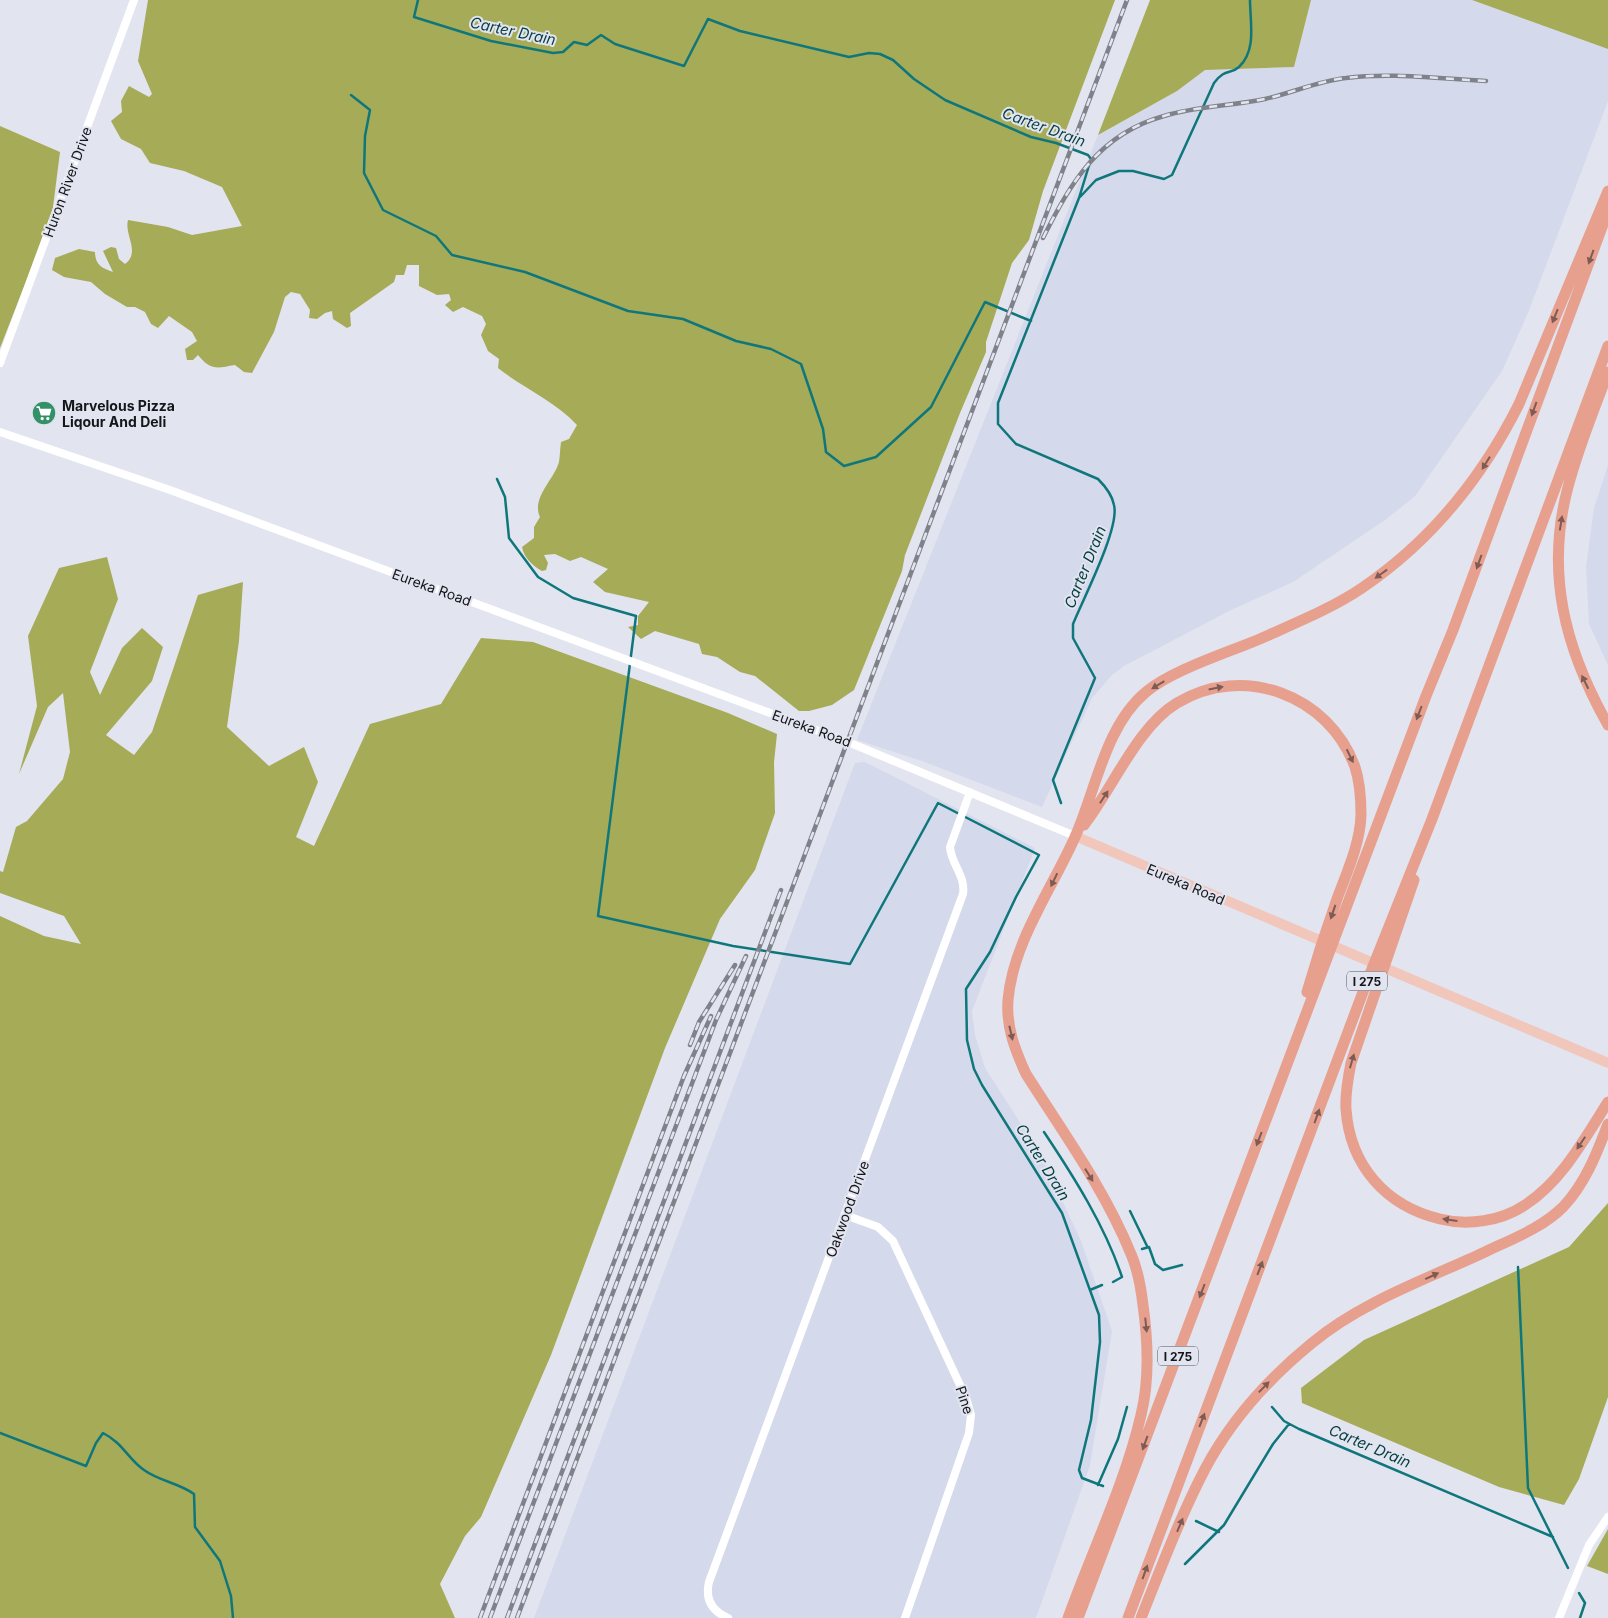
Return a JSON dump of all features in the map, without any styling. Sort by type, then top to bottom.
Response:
[{"type":"highway","points":[[1068,1618],[1134,1440],[1145,1395],[1147,1350],[1141,1287],[1132,1256],[1114,1216],[1026,1074],[1016,1053],[1008,1019],[1012,979],[1019,958],[1075,836],[1118,729],[1126,714],[1145,694],[1157,684],[1270,635],[1360,589],[1400,560],[1436,526],[1463,495],[1503,435],[1519,404],[1608,191]]},
{"type":"highway","name":"I 275","points":[[1078,1618],[1422,706],[1454,630],[1608,211]]},
{"type":"highway","name":"I 275","points":[[1128,1618],[1366,984],[1432,819],[1608,346]]},
{"type":"highway","points":[[1608,372],[1568,488],[1560,528],[1558,568],[1562,609],[1569,641],[1580,671],[1608,725]]},
{"type":"highway","points":[[1075,836],[1095,810],[1147,729],[1177,703],[1204,690],[1235,684],[1268,688],[1294,697],[1327,721],[1342,739],[1355,766],[1359,782],[1361,818],[1355,850],[1314,970],[1276,1093]]},
{"type":"highway","points":[[1432,819],[1411,892],[1351,1063],[1346,1108],[1348,1125],[1362,1162],[1374,1181],[1388,1196],[1404,1206],[1424,1215],[1450,1221],[1487,1220],[1524,1206],[1540,1194],[1560,1173],[1608,1102]]},
{"type":"highway","points":[[1140,1618],[1206,1468],[1251,1401],[1313,1342],[1344,1320],[1388,1297],[1528,1232],[1550,1218],[1575,1192],[1585,1178],[1608,1124]]},
{"type":"main road","name":"Eureka Road","points":[[1075,836],[1608,1063]]},
{"type":"street","name":"Huron River Drive","points":[[0,363],[134,0]]},
{"type":"street","name":"Eureka Road","points":[[0,432],[109,468],[843,740],[1075,836]]},
{"type":"street","name":"Oakwood Drive","points":[[728,1618],[713,1609],[708,1594],[709,1582],[963,894],[963,881],[950,853],[950,847],[970,792]]},
{"type":"street","name":"Pine","points":[[845,1215],[878,1227],[893,1241],[966,1398],[971,1415],[969,1433],[905,1618]]},
{"type":"street","points":[[1559,1618],[1589,1545],[1608,1517]]},
{"type":"shaded area","points":[[1311,0],[1472,0],[1608,49],[1608,101],[1528,313],[1502,371],[1415,496],[1385,520],[1293,582],[1229,611],[1124,666],[1112,675],[1092,698],[1042,807],[922,761],[857,740],[1098,135],[1177,91],[1205,70],[1294,67]]},
{"type":"shaded area","points":[[1608,465],[1608,665],[1589,624],[1586,567],[1594,508]]},
{"type":"shaded area","points":[[865,762],[1035,848],[972,1011],[975,1035],[985,1068],[1041,1155],[1081,1241],[1112,1331],[1090,1465],[1036,1618],[534,1618],[855,763]]},
{"type":"green space","points":[[148,0],[1115,0],[1043,191],[1029,240],[1012,263],[986,342],[986,352],[960,413],[905,555],[902,571],[854,690],[832,705],[809,711],[799,711],[755,676],[740,672],[717,657],[702,654],[699,644],[655,631],[641,639],[628,627],[638,625],[638,616],[649,602],[605,592],[593,582],[608,569],[581,557],[570,561],[555,554],[544,555],[548,563],[546,570],[542,571],[532,564],[522,547],[534,538],[534,527],[540,517],[538,503],[559,462],[561,442],[569,439],[577,425],[559,409],[498,368],[499,359],[488,351],[481,335],[486,324],[482,316],[463,307],[453,312],[445,305],[451,300],[449,294],[437,295],[419,286],[419,265],[407,265],[404,275],[396,275],[394,282],[350,313],[351,326],[347,328],[333,319],[332,311],[325,313],[317,319],[309,318],[310,310],[300,294],[291,292],[285,297],[274,332],[252,373],[244,372],[235,365],[211,366],[198,355],[193,360],[187,360],[185,349],[197,341],[192,332],[169,316],[158,328],[151,324],[145,312],[135,307],[127,307],[105,294],[91,282],[64,277],[52,270],[55,258],[79,249],[95,252],[96,260],[100,265],[113,272],[103,251],[111,247],[116,248],[119,259],[125,264],[130,259],[132,249],[127,226],[128,220],[168,227],[192,235],[242,226],[222,187],[184,171],[150,163],[141,149],[121,139],[111,121],[122,112],[121,101],[129,86],[149,97],[152,94],[138,61]]},
{"type":"green space","points":[[1150,0],[1311,0],[1294,67],[1205,70],[1177,91],[1098,135]]},
{"type":"green space","points":[[1472,0],[1608,0],[1608,49]]},
{"type":"green space","points":[[0,126],[60,152],[52,215],[0,348]]},
{"type":"green space","points":[[107,557],[118,599],[90,672],[100,695],[122,648],[142,628],[163,647],[152,681],[106,735],[134,755],[152,732],[198,595],[243,582],[239,641],[227,727],[269,766],[304,747],[318,782],[296,837],[314,846],[370,724],[441,704],[481,638],[533,642],[728,713],[777,734],[774,762],[775,813],[755,870],[720,919],[665,1048],[551,1355],[481,1517],[465,1536],[440,1584],[455,1618],[0,1618],[0,916],[44,936],[81,944],[64,916],[0,893],[0,871],[3,872],[16,827],[27,821],[63,779],[70,752],[63,693],[48,707],[19,774],[37,706],[28,636],[59,568]]},
{"type":"green space","points":[[1608,1203],[1608,1397],[1579,1479],[1564,1505],[1499,1487],[1302,1403],[1301,1388],[1364,1340],[1569,1247]]},
{"type":"green space","points":[[1608,1529],[1608,1574],[1587,1566]]},
{"type":"waterway","name":"Carter Drain","points":[[418,0],[414,17],[491,41],[553,53],[563,52],[574,42],[587,45],[601,35],[615,44],[684,66],[708,19],[740,31],[849,57],[869,53],[880,54],[893,60],[914,79],[945,100],[1031,137],[1056,143],[1088,155],[1091,159],[1079,198],[998,403],[998,424],[1016,444],[1098,479],[1106,487],[1114,505],[1112,530],[1073,624],[1073,638],[1095,678],[1053,780],[1061,803]]},
{"type":"waterway","points":[[1080,197],[1096,180],[1119,171],[1133,171],[1164,179],[1172,175],[1214,83],[1221,75],[1233,71],[1245,60],[1251,35],[1250,0]]},
{"type":"waterway","points":[[351,95],[370,110],[365,136],[364,173],[383,210],[436,236],[452,255],[525,272],[628,311],[683,319],[736,341],[771,349],[801,364],[823,429],[826,452],[844,466],[876,457],[931,407],[985,302],[1031,321]]},
{"type":"waterway","points":[[497,479],[505,497],[509,538],[538,577],[573,598],[636,616],[598,916],[733,946],[850,964],[938,803],[1039,855],[1016,897],[990,952],[966,989],[967,1040],[974,1069],[982,1085],[1062,1213],[1099,1315],[1100,1342],[1091,1420],[1079,1470],[1082,1478],[1103,1486]]},
{"type":"waterway","points":[[1044,1132],[1077,1184],[1107,1239],[1122,1277],[1113,1282]]},
{"type":"waterway","points":[[1130,1211],[1147,1246]]},
{"type":"waterway","points":[[1142,1249],[1149,1247],[1155,1264],[1163,1270],[1182,1265]]},
{"type":"waterway","points":[[1518,1267],[1528,1488],[1568,1568]]},
{"type":"waterway","points":[[1090,1290],[1102,1285]]},
{"type":"waterway","points":[[1098,1485],[1118,1439],[1127,1407]]},
{"type":"waterway","name":"Carter Drain","points":[[1272,1407],[1284,1421],[1299,1429],[1553,1537]]},
{"type":"waterway","name":"Carter Drain","points":[[1185,1564],[1224,1525],[1273,1444],[1289,1424]]},
{"type":"waterway","points":[[0,1433],[86,1466],[96,1443],[103,1433],[116,1441],[144,1470],[194,1494],[195,1527],[220,1561],[231,1596],[233,1618]]},
{"type":"waterway","name":"Carter Drain","points":[[1196,1521],[1219,1532]]},
{"type":"waterway","name":"Carter Drain","points":[[1579,1593],[1585,1603],[1580,1618]]},
{"type":"railway","points":[[517,1618],[1127,0]]},
{"type":"railway","points":[[1043,238],[1076,180],[1090,163],[1105,148],[1141,124],[1189,110],[1265,99],[1346,78],[1398,76],[1486,81]]},
{"type":"railway","points":[[507,1618],[781,890]]},
{"type":"railway","points":[[490,1618],[716,1020],[746,956]]},
{"type":"railway","points":[[690,1045],[699,1022],[735,965]]},
{"type":"railway","points":[[480,1618],[684,1076],[711,1016]]},
{"type":"place","name":"Marvelous Pizza Liqour And Deli","points":[[44,413]]}]
